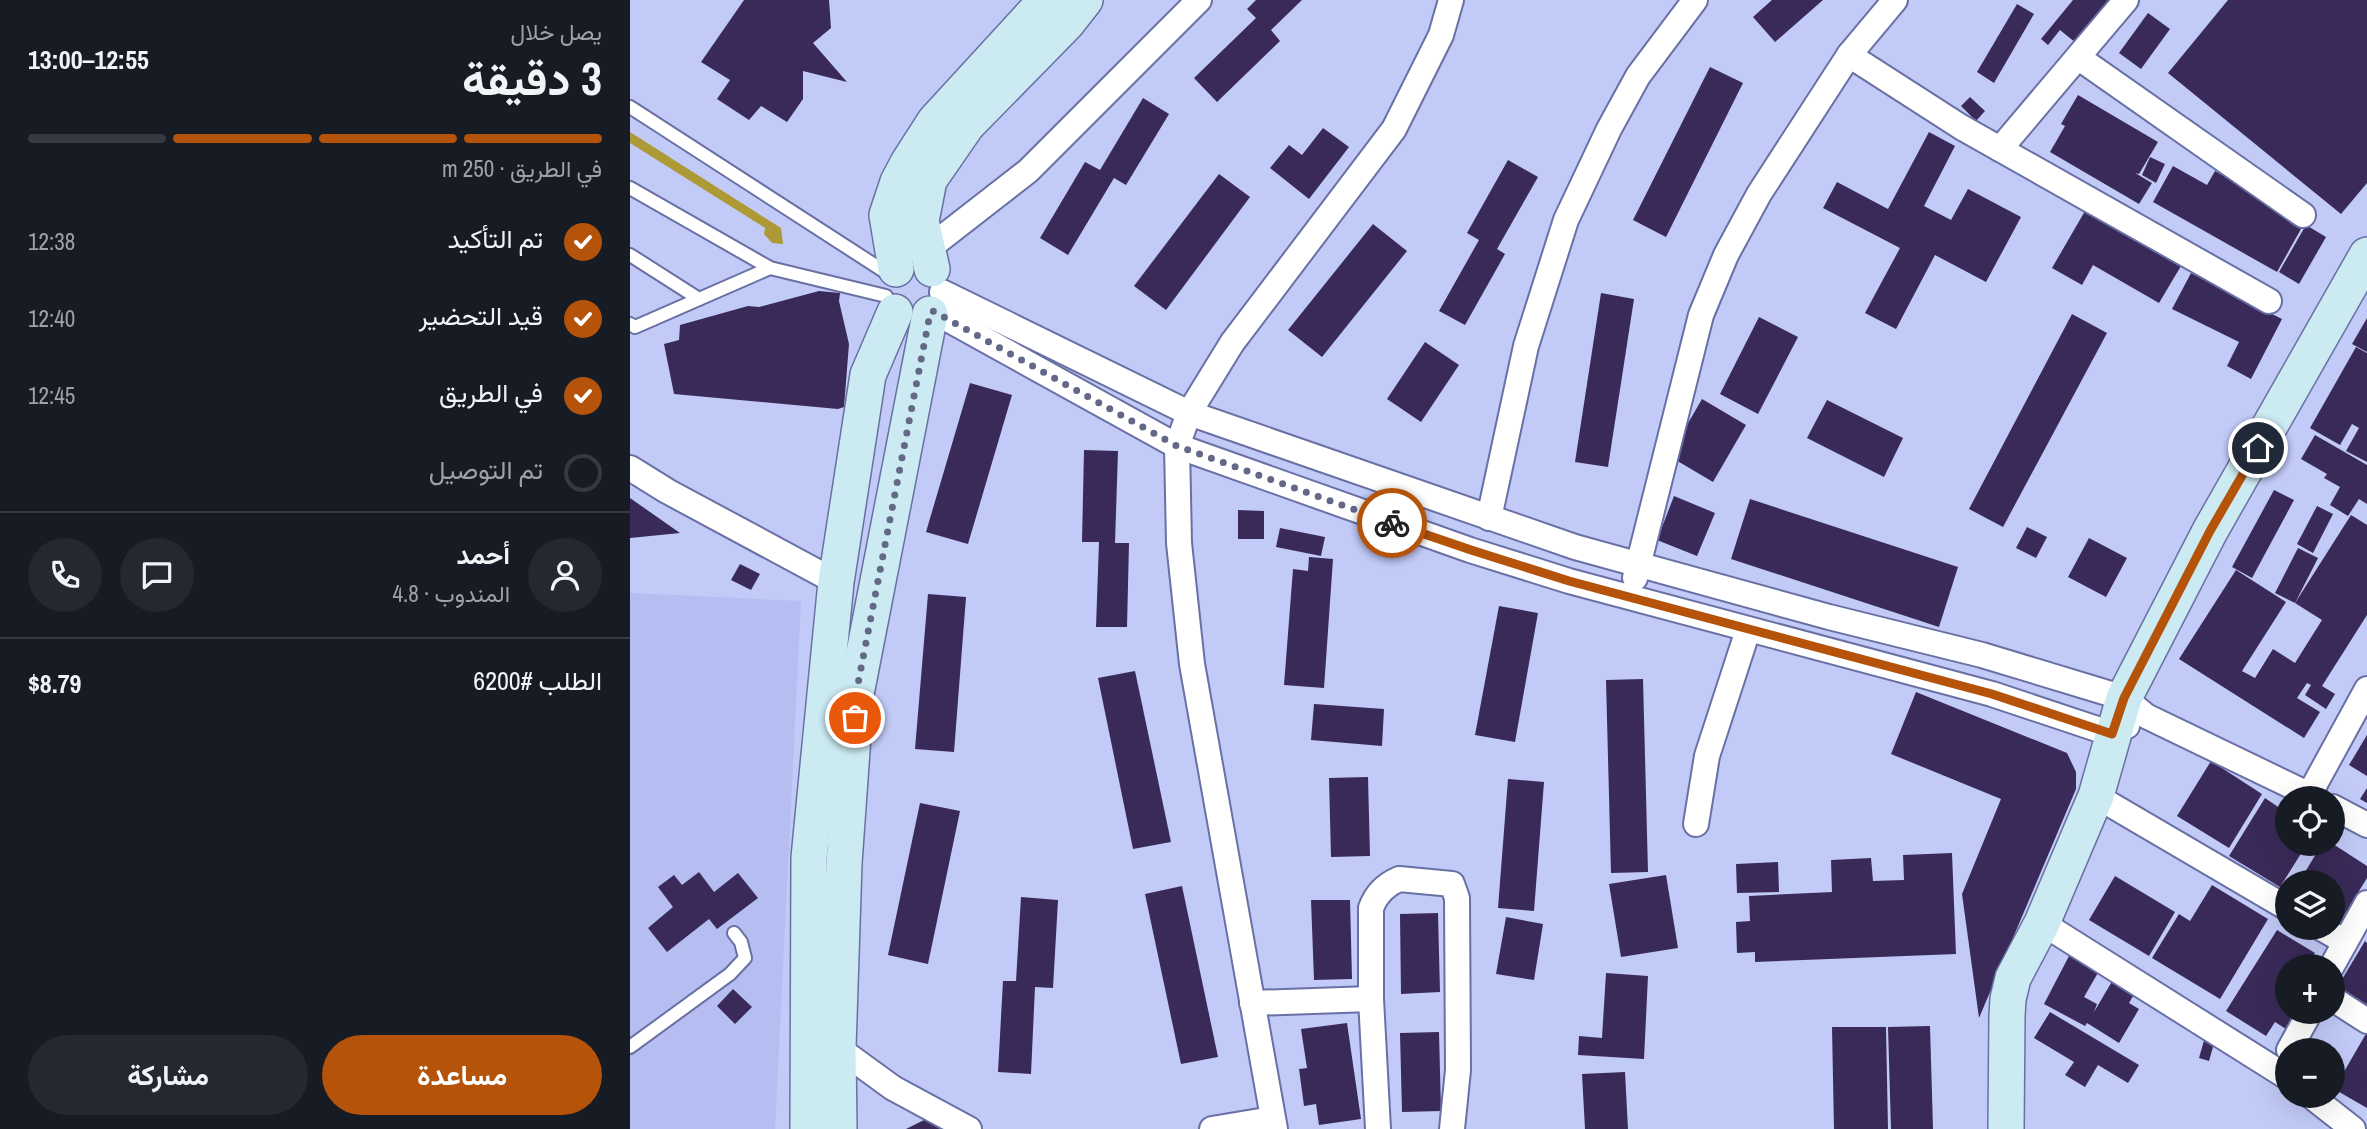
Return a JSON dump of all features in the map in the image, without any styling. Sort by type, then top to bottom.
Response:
[{"type":"main road","points":[[808,1129],[809,858],[836,583],[868,375],[892,288],[887,215],[898,182],[935,121],[1046,0]]},
{"type":"main road","points":[[839,1129],[838,1048],[844,863],[856,694],[933,287],[921,221],[929,180],[967,125],[1086,0]]},
{"type":"main road","points":[[2006,1129],[2008,999],[2013,978],[2042,922],[2096,796],[2112,734],[2135,707],[2210,531],[2367,255]]},
{"type":"main road","points":[[892,288],[914,263],[933,287]]},
{"type":"main road","points":[[892,288],[912,319],[933,287]]},
{"type":"street","points":[[933,287],[1028,171],[1199,0]]},
{"type":"street","points":[[1212,1129],[1274,1124],[1192,664],[1178,543],[1177,446],[1189,413],[1232,343],[1394,129],[1441,35],[1451,0]]},
{"type":"street","points":[[1489,518],[1526,345],[1566,220],[1638,75],[1695,0]]},
{"type":"street","points":[[1629,598],[1701,315],[1726,255],[1759,194],[1849,55],[1895,0]]},
{"type":"street","points":[[2000,149],[2126,0]]},
{"type":"street","points":[[1849,55],[2000,149],[2269,301]]},
{"type":"street","points":[[2079,58],[2303,215]]},
{"type":"street","points":[[933,287],[1189,413],[1489,518],[1639,565],[1982,655],[2135,707],[2293,786]]},
{"type":"street","points":[[933,287],[1177,446],[1471,550],[1748,631],[1992,694],[2112,734]]},
{"type":"street","points":[[630,468],[836,583]]},
{"type":"street","points":[[1696,824],[1707,756],[1748,631]]},
{"type":"street","points":[[2318,786],[2367,689]]},
{"type":"street","points":[[2096,796],[2275,901]]},
{"type":"street","points":[[2345,813],[2367,825]]},
{"type":"street","points":[[1378,1129],[1371,999],[1371,908],[1376,896],[1391,882],[1399,879],[1452,884],[1457,898],[1458,1070],[1452,1129]]},
{"type":"street","points":[[2338,954],[2367,903]]},
{"type":"street","points":[[2042,922],[2275,1057]]},
{"type":"street","points":[[1252,1003],[1371,999]]},
{"type":"street","points":[[2345,1007],[2367,1021]]},
{"type":"street","points":[[838,1048],[893,1088],[969,1129]]},
{"type":"street","points":[[2326,1108],[2353,1129]]},
{"type":"lane","points":[[630,107],[892,288]]},
{"type":"lane","points":[[630,188],[770,268],[892,288]]},
{"type":"lane","points":[[630,255],[699,299]]},
{"type":"lane","points":[[630,324],[635,327],[770,268]]},
{"type":"lane","points":[[630,1047],[730,974],[744,958],[741,942],[734,933]]},
{"type":"shaded area","points":[[630,132],[781,228],[783,244],[772,243],[764,234],[765,228],[630,143]]},
{"type":"shaded area","points":[[630,593],[801,601],[775,1129],[630,1129]]},
{"type":"building","points":[[744,0],[829,0],[831,28],[813,43],[847,82],[803,71],[803,99],[787,122],[761,106],[749,120],[717,99],[730,80],[701,62]]},
{"type":"building","points":[[1256,0],[1302,0],[1271,30],[1280,41],[1217,102],[1194,78],[1256,18],[1247,9]]},
{"type":"building","points":[[1772,0],[1823,0],[1775,42],[1753,17]]},
{"type":"building","points":[[2073,0],[2112,0],[2076,43],[2060,30],[2048,45],[2041,39]]},
{"type":"building","points":[[2228,0],[2367,0],[2367,183],[2341,214],[2168,73]]},
{"type":"building","points":[[2017,4],[2034,14],[1994,83],[1977,72]]},
{"type":"building","points":[[2148,13],[2170,29],[2141,69],[2119,53]]},
{"type":"building","points":[[1710,67],[1743,83],[1666,237],[1633,220]]},
{"type":"building","points":[[2078,95],[2158,142],[2139,174],[2135,173],[2152,183],[2139,204],[2050,152],[2065,126],[2061,124]]},
{"type":"building","points":[[1970,97],[1985,111],[1976,121],[1961,106]]},
{"type":"building","points":[[1143,98],[1169,114],[1126,185],[1114,178],[1068,255],[1040,238],[1085,162],[1100,170]]},
{"type":"building","points":[[1323,128],[1349,147],[1309,199],[1270,168],[1289,145],[1302,155]]},
{"type":"building","points":[[1929,132],[1955,146],[1924,206],[1951,220],[1968,189],[2021,217],[1986,282],[1935,255],[1896,329],[1865,313],[1900,248],[1823,208],[1837,182],[1888,209]]},
{"type":"building","points":[[2150,157],[2165,164],[2156,183],[2142,175]]},
{"type":"building","points":[[1508,160],[1538,177],[1497,249],[1505,254],[1465,325],[1439,311],[1479,240],[1467,233]]},
{"type":"building","points":[[2173,166],[2207,185],[2215,171],[2306,220],[2277,272],[2153,202]]},
{"type":"building","points":[[1219,174],[1250,197],[1166,310],[1134,286]]},
{"type":"building","points":[[2085,211],[2181,266],[2159,303],[2093,265],[2082,285],[2052,268]]},
{"type":"building","points":[[1373,224],[1407,251],[1322,357],[1288,330]]},
{"type":"building","points":[[2306,225],[2326,237],[2299,284],[2279,272]]},
{"type":"building","points":[[2191,273],[2282,319],[2251,379],[2227,366],[2239,342],[2172,309]]},
{"type":"building","points":[[819,291],[840,293],[839,301],[849,344],[844,407],[838,409],[674,394],[664,344],[679,340],[680,325],[748,306],[759,307]]},
{"type":"building","points":[[1601,293],[1634,299],[1608,467],[1575,462]]},
{"type":"building","points":[[2072,314],[2107,333],[2003,527],[1969,509]]},
{"type":"building","points":[[1759,317],[1798,337],[1758,414],[1720,394]]},
{"type":"building","points":[[2367,318],[2367,352],[2352,344]]},
{"type":"building","points":[[1425,342],[1459,365],[1421,422],[1387,399]]},
{"type":"building","points":[[2356,347],[2367,353],[2367,462],[2346,451],[2359,428],[2352,424],[2340,445],[2310,428]]},
{"type":"building","points":[[970,383],[1012,395],[968,544],[926,532]]},
{"type":"building","points":[[1702,399],[1746,425],[1713,482],[1669,456]]},
{"type":"building","points":[[1827,400],[1903,438],[1884,477],[1807,438]]},
{"type":"building","points":[[2315,435],[2367,465],[2367,504],[2359,499],[2348,516],[2330,505],[2340,487],[2324,478],[2327,474],[2301,459]]},
{"type":"building","points":[[1084,450],[1118,451],[1115,543],[1129,543],[1127,627],[1096,627],[1099,542],[1082,542]]},
{"type":"building","points":[[2274,490],[2294,500],[2252,578],[2232,567]]},
{"type":"building","points":[[1674,496],[1715,513],[1697,556],[1657,540]]},
{"type":"building","points":[[630,498],[680,533],[630,538]]},
{"type":"building","points":[[1750,499],[1958,567],[1939,627],[1731,559]]},
{"type":"building","points":[[2317,506],[2333,514],[2313,553],[2297,544]]},
{"type":"building","points":[[1238,510],[1264,511],[1264,539],[1238,539]]},
{"type":"building","points":[[2351,515],[2367,525],[2367,615],[2322,686],[2335,694],[2326,709],[2305,695],[2311,685],[2307,683],[2297,698],[2320,712],[2304,738],[2179,659],[2236,570],[2286,602],[2242,671],[2255,678],[2273,649],[2295,663],[2322,620],[2295,603]]},
{"type":"building","points":[[2027,527],[2047,537],[2036,558],[2016,548]]},
{"type":"building","points":[[1280,528],[1325,537],[1321,556],[1276,547]]},
{"type":"building","points":[[2089,538],[2127,558],[2106,597],[2068,577]]},
{"type":"building","points":[[2298,548],[2318,558],[2295,603],[2275,593]]},
{"type":"building","points":[[1309,557],[1333,559],[1324,688],[1284,685],[1293,569],[1308,571]]},
{"type":"building","points":[[740,564],[760,574],[751,590],[731,580]]},
{"type":"building","points":[[928,594],[966,597],[954,752],[915,749]]},
{"type":"building","points":[[1499,606],[1538,613],[1515,742],[1475,735]]},
{"type":"building","points":[[1135,671],[1171,842],[1133,849],[1098,678]]},
{"type":"building","points":[[1643,679],[1648,872],[1611,873],[1606,680]]},
{"type":"building","points":[[1916,692],[2067,753],[2076,772],[2076,789],[1979,1018],[1962,894],[2001,799],[1891,754]]},
{"type":"building","points":[[1314,704],[1384,709],[1382,746],[1311,740]]},
{"type":"building","points":[[2367,735],[2367,776],[2349,765]]},
{"type":"building","points":[[2211,761],[2262,794],[2229,848],[2177,816]]},
{"type":"building","points":[[1368,777],[1370,856],[1331,857],[1329,778]]},
{"type":"building","points":[[1508,779],[1544,782],[1534,911],[1498,908]]},
{"type":"building","points":[[2367,788],[2367,803],[2360,799]]},
{"type":"building","points":[[2265,798],[2275,805],[2275,856],[2299,856],[2291,870],[2275,870],[2275,884],[2229,856]]},
{"type":"building","points":[[920,803],[960,811],[928,964],[888,955]]},
{"type":"building","points":[[2345,852],[2367,866],[2367,878],[2345,914],[2345,870],[2306,870],[2315,856],[2345,856]]},
{"type":"building","points":[[1952,853],[1956,954],[1755,962],[1755,952],[1737,953],[1736,922],[1750,921],[1749,896],[1832,892],[1831,860],[1871,858],[1873,881],[1904,880],[1903,855]]},
{"type":"building","points":[[1778,862],[1779,892],[1737,893],[1736,864]]},
{"type":"building","points":[[699,872],[714,892],[738,873],[758,898],[717,929],[709,919],[667,952],[648,928],[673,907],[658,887],[674,875],[682,885]]},
{"type":"building","points":[[1666,875],[1678,948],[1621,957],[1609,884]]},
{"type":"building","points":[[2115,876],[2175,912],[2149,956],[2089,920]]},
{"type":"building","points":[[2212,885],[2268,919],[2220,999],[2152,958],[2179,914],[2190,921]]},
{"type":"building","points":[[1182,886],[1218,1057],[1181,1064],[1145,894]]},
{"type":"building","points":[[1021,897],[1058,900],[1053,988],[1035,987],[1031,1074],[998,1072],[1003,981],[1016,981]]},
{"type":"building","points":[[1311,900],[1350,900],[1352,979],[1314,980]]},
{"type":"building","points":[[1438,913],[1440,992],[1401,994],[1400,914]]},
{"type":"building","points":[[1506,917],[1543,924],[1534,980],[1496,974]]},
{"type":"building","points":[[2275,933],[2275,940],[2294,940],[2315,953],[2275,954],[2275,1022],[2266,1036],[2226,1011]]},
{"type":"building","points":[[2365,941],[2367,1003],[2364,1008],[2345,997],[2345,974]]},
{"type":"building","points":[[2069,956],[2099,971],[2084,997],[2097,1004],[2094,1012],[2117,973],[2139,986],[2129,1003],[2139,1009],[2119,1043],[2087,1023],[2085,1026],[2044,1004]]},
{"type":"building","points":[[1606,973],[1648,976],[1644,1059],[1578,1055],[1579,1036],[1602,1038]]},
{"type":"building","points":[[733,989],[752,1007],[735,1024],[717,1006]]},
{"type":"building","points":[[2050,1012],[2139,1065],[2128,1083],[2098,1065],[2085,1087],[2065,1075],[2074,1062],[2034,1038]]},
{"type":"building","points":[[1347,1023],[1361,1119],[1319,1125],[1316,1104],[1304,1106],[1299,1069],[1307,1068],[1301,1029]]},
{"type":"building","points":[[1930,1026],[1933,1129],[1891,1129],[1888,1027]]},
{"type":"building","points":[[1832,1027],[1886,1027],[1888,1129],[1834,1129]]},
{"type":"building","points":[[1439,1032],[1441,1111],[1402,1112],[1400,1033]]},
{"type":"building","points":[[2367,1032],[2367,1108],[2345,1095],[2345,1070]]},
{"type":"building","points":[[2205,1037],[2215,1040],[2209,1061],[2199,1058]]},
{"type":"building","points":[[1625,1072],[1628,1129],[1585,1129],[1582,1074]]},
{"type":"building","points":[[926,1119],[948,1129],[906,1129]]},
{"type":"way so far","points":[[855,718],[856,694],[930,314],[933,311],[1177,446],[1392,523]]},
{"type":"route","points":[[1392,523],[1569,581],[1748,631],[1835,651],[1992,694],[2112,734],[2124,698],[2210,531],[2258,448]]}]
